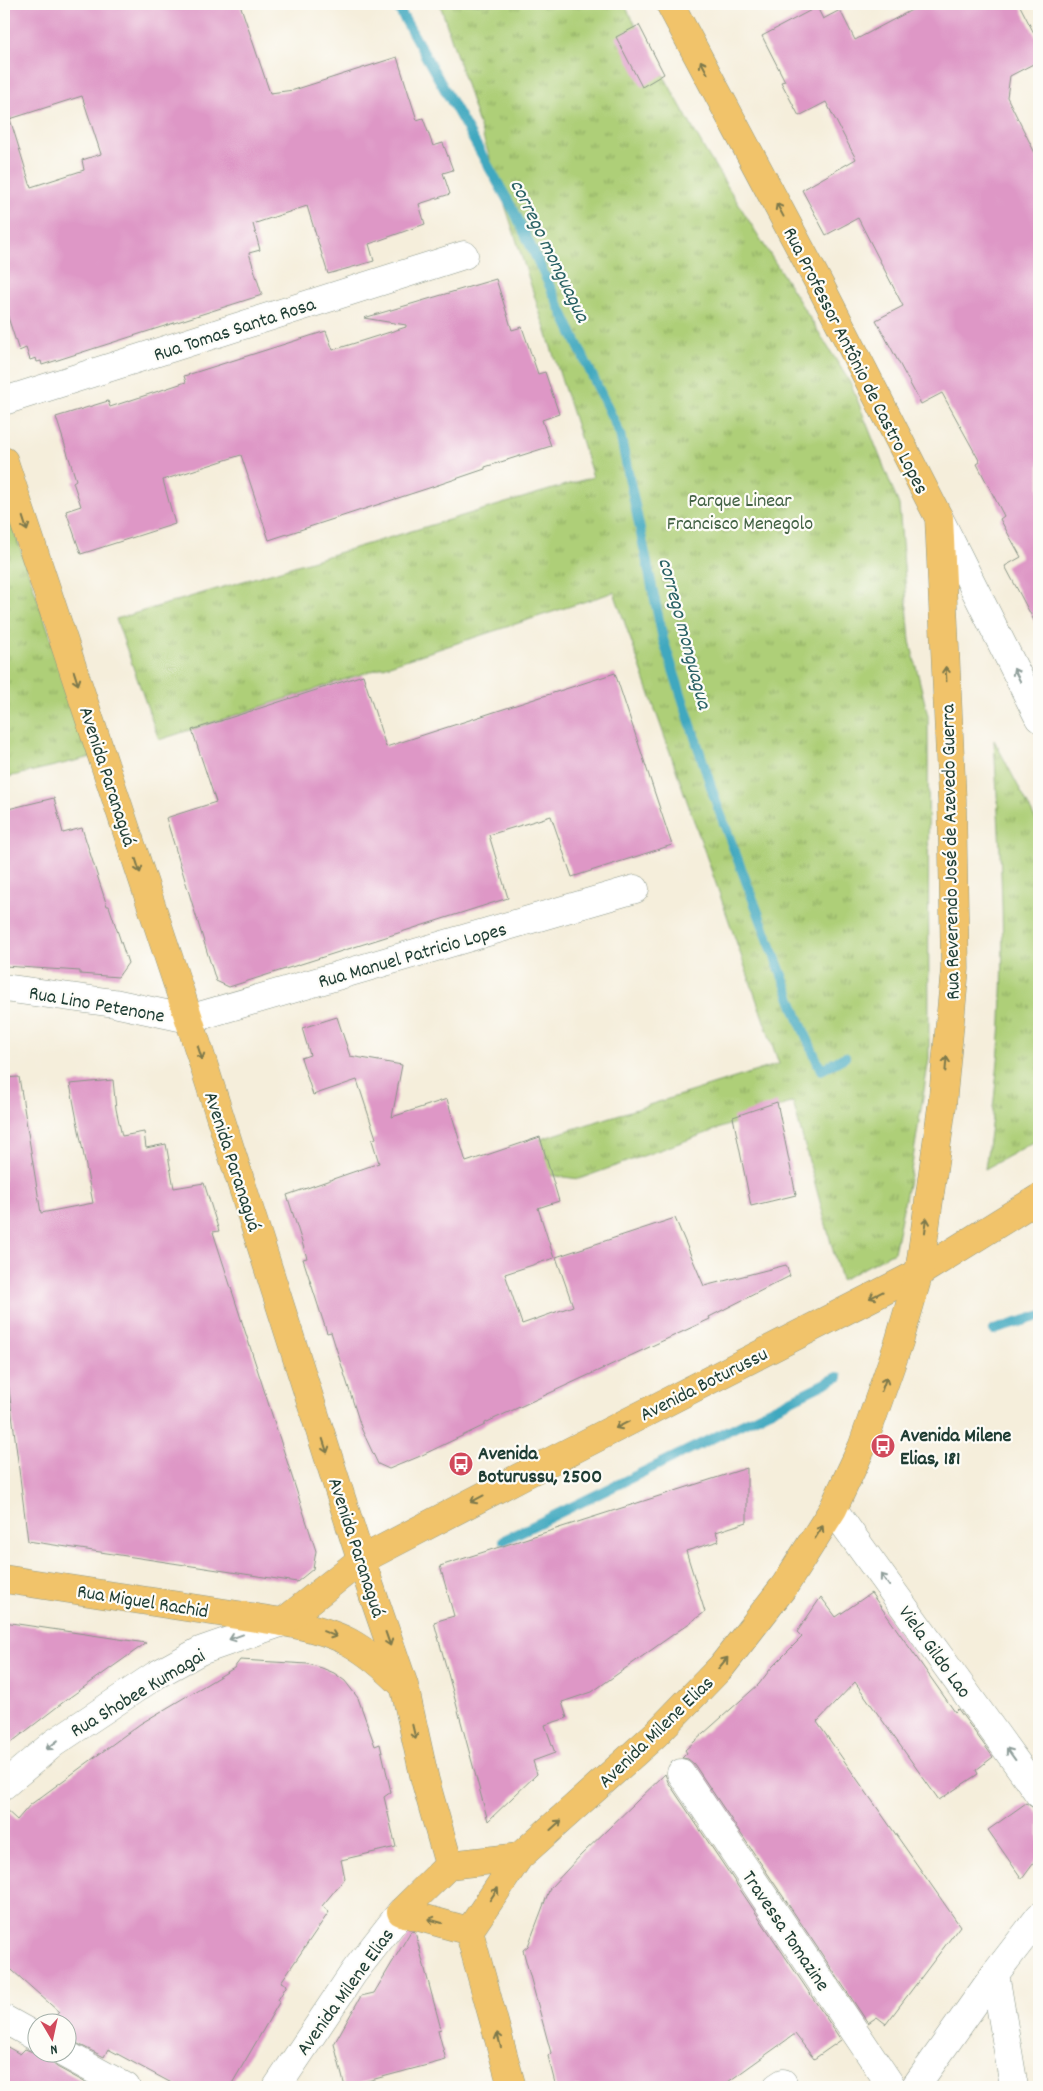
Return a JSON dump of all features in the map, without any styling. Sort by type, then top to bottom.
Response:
[{"type":"main road","name":"Rua Professor Antônio de Castro Lopes","points":[[670,4],[827,298],[938,518]]},
{"type":"main road","name":"Avenida Paranaguá","points":[[4,461],[189,1019],[361,1560],[404,1685],[425,1780],[449,1866]]},
{"type":"main road","name":"Rua Reverendo José de Azevedo Guerra","points":[[920,1274],[942,1106],[955,969],[952,800],[938,518]]},
{"type":"main road","name":"Avenida Boturussu","points":[[361,1560],[545,1464],[920,1274],[1039,1198]]},
{"type":"main road","name":"Avenida Milene Elias","points":[[519,1857],[656,1734],[722,1666],[785,1585],[834,1509],[862,1447],[900,1342],[920,1274]]},
{"type":"main road","points":[[283,1622],[361,1560]]},
{"type":"main road","name":"Rua Miguel Rachid","points":[[4,1579],[315,1628],[349,1642],[379,1663],[404,1685]]},
{"type":"main road","points":[[449,1866],[519,1857]]},
{"type":"main road","points":[[512,2087],[469,1931],[519,1857]]},
{"type":"main road","name":"Avenida Milene Elias","points":[[401,1912],[449,1866]]},
{"type":"main road","points":[[401,1912],[469,1931]]},
{"type":"street","name":"Rua Tomas Santa Rosa","points":[[4,401],[464,256]]},
{"type":"street","name":"Rua Professor Antônio de Castro Lopes","points":[[938,518],[1039,718]]},
{"type":"street","name":"Rua Manuel Patricio Lopes","points":[[189,1019],[635,889]]},
{"type":"street","name":"Rua Lino Petenone","points":[[4,988],[114,1004],[189,1019]]},
{"type":"street","name":"Viela Gildo Lao","points":[[834,1509],[1039,1794]]},
{"type":"street","name":"Rua Shobee Kumagai","points":[[4,1785],[54,1743],[156,1675],[200,1651],[283,1622]]},
{"type":"street","name":"Travessa Tomazine","points":[[681,1773],[892,2087]]},
{"type":"street","name":"Avenida Milene Elias","points":[[277,2087],[354,1972],[401,1912]]},
{"type":"street","points":[[915,2087],[995,1974],[1039,1917]]},
{"type":"street","points":[[995,1974],[1014,2087]]},
{"type":"street","points":[[4,2019],[28,2032]]},
{"type":"street","points":[[78,2061],[126,2087]]},
{"type":"green space","name":"Parque Linear Francisco Menegolo","points":[[440,4],[624,4],[706,152],[851,384],[899,505],[910,641],[928,716],[929,1059],[912,1165],[894,1252],[841,1280],[793,1102],[579,1179],[549,1175],[484,1157],[779,1064],[614,592],[159,740],[116,619],[593,477]]},
{"type":"green space","points":[[4,501],[92,757],[4,778]]},
{"type":"green space","points":[[994,740],[1039,826],[1039,1139],[985,1169],[1001,1021],[1003,951]]},
{"type":"building","points":[[4,4],[240,4],[270,93],[294,90],[397,57],[417,120],[423,118],[433,146],[443,143],[453,170],[443,173],[450,194],[419,204],[425,224],[369,244],[374,261],[328,274],[307,206],[253,224],[260,250],[249,253],[262,295],[42,365],[41,361],[37,362],[36,358],[30,360],[26,348],[19,351],[4,305]],"holes":[[[82,96],[101,154],[82,160],[84,170],[31,187],[10,119]]]},
{"type":"building","points":[[923,4],[1019,4],[1039,43],[1039,61],[1010,76],[1007,97],[1039,161],[1039,630],[1005,566],[1021,557],[1000,519],[1004,516],[977,464],[980,462],[942,393],[921,404],[876,320],[903,306],[858,218],[826,235],[802,190],[856,159],[826,102],[799,116],[781,82],[785,81],[762,36],[817,7],[823,19],[840,10],[855,40]]},
{"type":"building","points":[[639,25],[664,74],[642,87],[616,37]]},
{"type":"building","points":[[496,279],[512,330],[522,327],[538,374],[545,372],[559,414],[542,420],[551,446],[269,540],[241,455],[163,480],[175,524],[81,554],[66,511],[81,506],[73,482],[76,480],[56,417],[108,401],[110,407],[186,382],[184,376],[326,331],[333,350],[406,327],[406,325],[364,318]]},
{"type":"building","points":[[615,673],[672,845],[572,877],[551,816],[489,835],[508,898],[229,987],[216,981],[166,818],[216,802],[192,730],[363,675],[386,747]]},
{"type":"building","points":[[54,798],[63,833],[82,828],[128,963],[118,977],[80,974],[80,971],[4,966],[4,810]]},
{"type":"building","points":[[337,1017],[350,1056],[402,1065],[392,1117],[447,1099],[466,1162],[540,1137],[559,1201],[538,1208],[554,1258],[505,1274],[522,1324],[573,1306],[556,1257],[675,1218],[704,1286],[786,1265],[790,1276],[709,1317],[710,1319],[485,1423],[485,1425],[418,1457],[389,1469],[378,1464],[362,1430],[331,1332],[327,1333],[303,1259],[307,1258],[287,1195],[379,1163],[372,1140],[376,1138],[357,1080],[313,1095],[301,1058],[310,1055],[302,1028]]},
{"type":"building","points":[[19,1077],[41,1213],[93,1203],[70,1084],[113,1080],[116,1109],[122,1136],[144,1132],[146,1148],[166,1144],[174,1188],[204,1183],[219,1231],[213,1232],[316,1551],[313,1569],[297,1582],[28,1541],[4,1350],[4,1078]]},
{"type":"building","points":[[777,1102],[796,1195],[751,1206],[733,1117]]},
{"type":"building","points":[[747,1468],[747,1522],[716,1532],[719,1541],[686,1551],[705,1612],[592,1692],[562,1702],[567,1718],[545,1725],[555,1753],[533,1761],[537,1774],[488,1821],[434,1622],[454,1616],[440,1566]]},
{"type":"building","points":[[871,1593],[955,1712],[958,1709],[993,1757],[976,1770],[978,1774],[939,1800],[855,1682],[817,1722],[960,1926],[886,2024],[877,2017],[868,2023],[694,1764],[688,1759],[682,1758],[687,1753],[685,1750],[759,1684],[772,1667],[802,1637],[797,1632],[821,1597],[836,1617]]},
{"type":"building","points":[[4,1622],[146,1643],[66,1700],[4,1748]]},
{"type":"building","points":[[240,1660],[308,1664],[334,1673],[345,1681],[358,1698],[375,1746],[380,1744],[391,1792],[384,1797],[396,1847],[341,1860],[345,1878],[322,1906],[329,1912],[281,1982],[287,1985],[278,2000],[280,2001],[230,2087],[179,2087],[108,2049],[104,2057],[78,2044],[78,2014],[57,2014],[59,2012],[4,1963],[4,1808],[17,1820],[30,1805],[140,1724],[234,1668]]},
{"type":"building","points":[[665,1774],[668,1782],[841,2040],[814,2059],[795,2034],[721,2087],[556,2087],[548,2056],[551,2053],[523,1950],[528,1946],[550,1888],[581,1855]]},
{"type":"building","points":[[1026,1803],[1034,1808],[1039,1816],[1039,1856],[1022,1879],[988,1830]]},
{"type":"building","points":[[411,1931],[415,1932],[441,2029],[438,2030],[446,2060],[345,2087],[334,2044],[361,1996],[374,1993]]},
{"type":"building","points":[[4,2045],[20,2054],[25,2049],[28,2050],[28,2064],[53,2064],[88,2084],[86,2087],[4,2087]]},
{"type":"waterway","name":"corrego monguagua","points":[[396,4],[515,213],[620,434],[663,639],[717,805],[799,1020],[821,1070],[845,1057]]},
{"type":"waterway","points":[[994,1330],[1039,1316]]},
{"type":"waterway","points":[[504,1540],[838,1377]]},
{"type":"place","name":"Avenida Milene Elias, 181","points":[[883,1446]]},
{"type":"place","name":"Avenida Boturussu, 2500","points":[[461,1464]]}]
